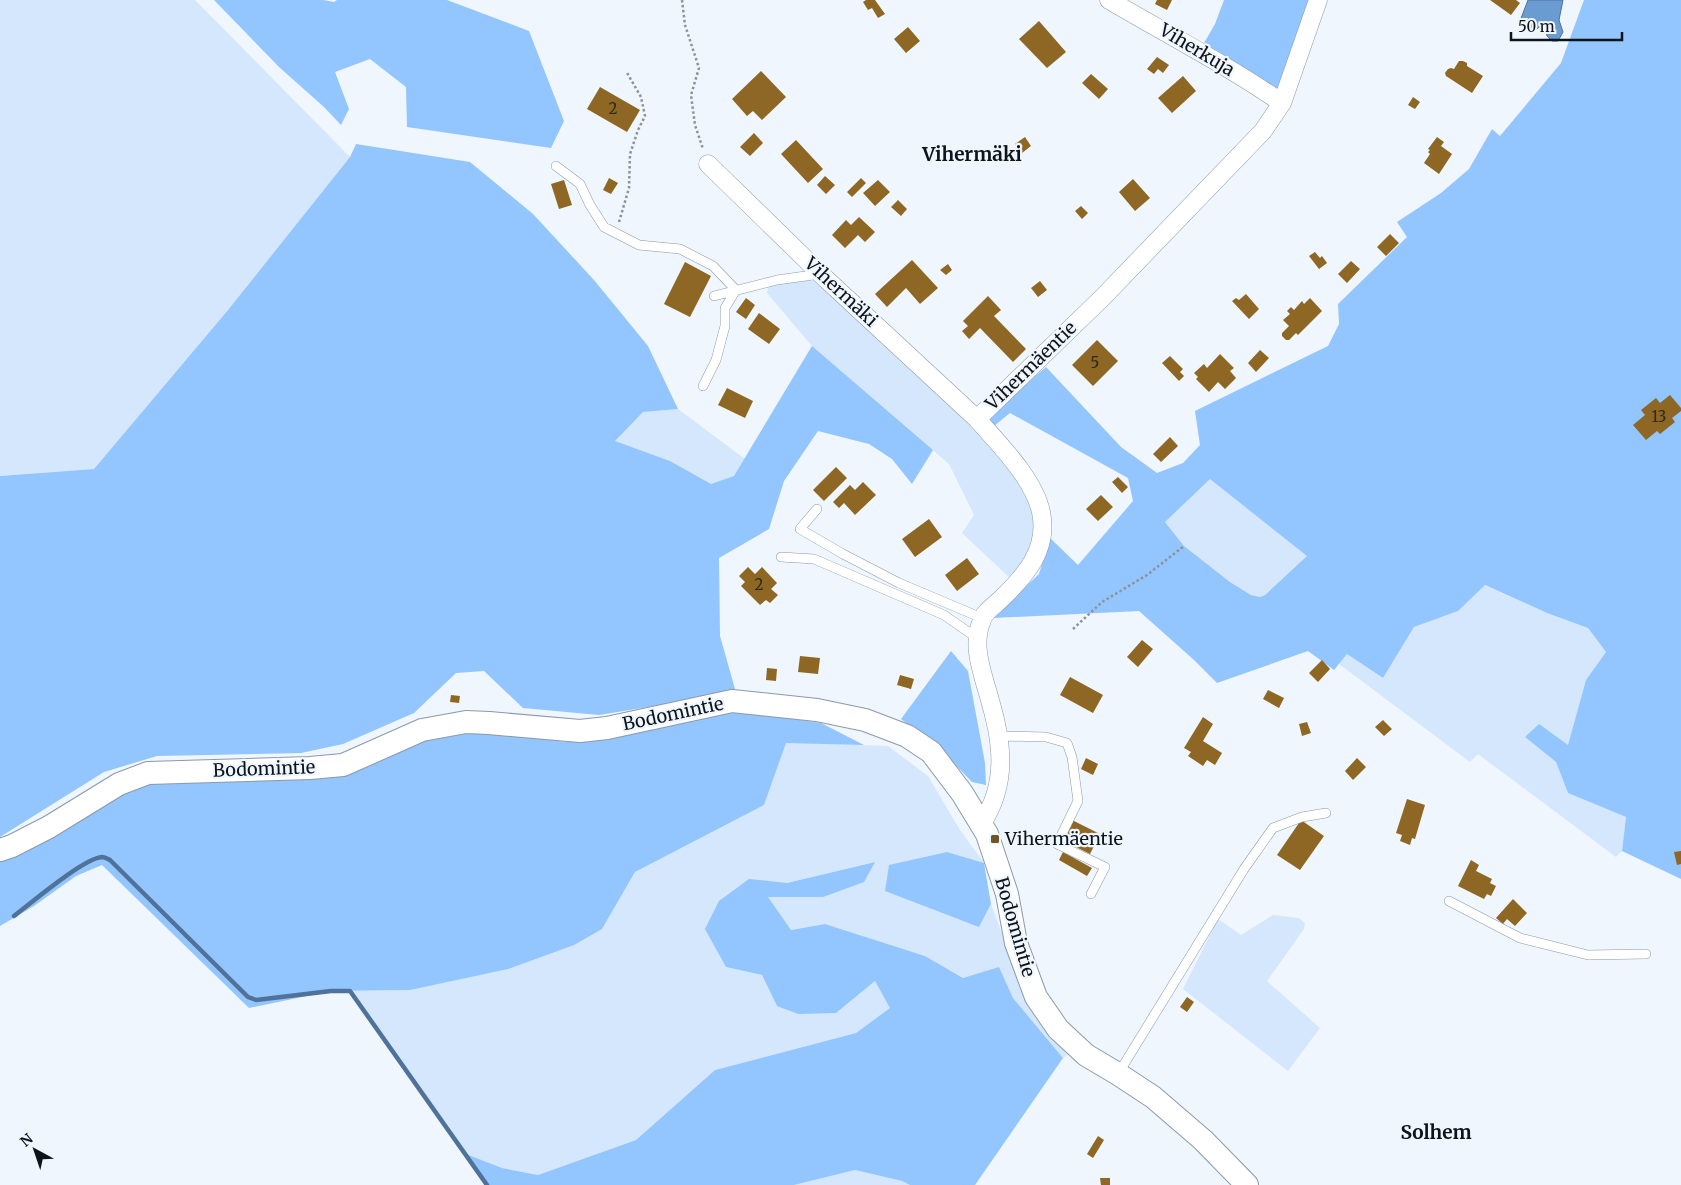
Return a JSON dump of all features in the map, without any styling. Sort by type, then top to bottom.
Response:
[{"type":"street","name":"Viherkuja","points":[[1109,0],[1165,30],[1282,103]]},
{"type":"street","name":"Vihermäentie","points":[[982,618],[1014,587],[1035,559],[1043,536],[1041,512],[1033,492],[1010,457],[977,419],[1103,297],[1263,132],[1282,103],[1318,0]]},
{"type":"street","name":"Vihermäki","points":[[708,164],[820,274],[977,419]]},
{"type":"street","points":[[981,825],[994,801],[999,782],[1001,757],[998,726],[977,654],[982,618]]},
{"type":"street","name":"Bodomintie","points":[[0,850],[49,827],[119,784],[148,773],[310,768],[343,765],[422,730],[466,722],[580,731],[607,728],[732,702],[816,710],[865,720],[907,736],[931,752],[962,793],[987,834],[1007,894],[1016,943],[1036,997],[1058,1029],[1086,1055],[1153,1097],[1203,1140],[1247,1185]]},
{"type":"lane","points":[[556,166],[580,184],[590,205],[604,227],[639,245],[680,249],[712,266],[736,290]]},
{"type":"lane","points":[[714,296],[777,280],[820,274]]},
{"type":"lane","points":[[703,386],[716,360],[725,326],[725,308],[736,290]]},
{"type":"lane","points":[[817,509],[800,529],[899,583],[982,618]]},
{"type":"lane","points":[[781,556],[814,559],[944,614],[978,638]]},
{"type":"lane","points":[[999,736],[1046,737],[1067,743],[1072,757],[1078,801],[1057,844],[1105,867],[1091,894]]},
{"type":"lane","points":[[1118,1074],[1244,869],[1273,828],[1302,816],[1326,813]]},
{"type":"lane","points":[[1449,902],[1520,938],[1588,954],[1646,954]]},
{"type":"path","points":[[682,0],[685,25],[699,68],[690,95],[695,125],[708,164]]},
{"type":"path","points":[[616,233],[629,188],[630,154],[645,116],[641,97],[626,71]]},
{"type":"path","points":[[1073,629],[1102,602],[1147,575],[1184,546]]},
{"type":"shaded area","points":[[0,0],[195,0],[350,157],[228,310],[94,469],[0,476]]},
{"type":"shaded area","points":[[214,0],[323,0],[334,2],[337,0],[447,0],[529,31],[564,121],[551,148],[407,127],[406,87],[370,59],[335,72],[349,109],[341,125],[324,107],[279,67]]},
{"type":"shaded area","points":[[1224,0],[1312,0],[1280,94],[1203,45],[1215,24]]},
{"type":"shaded area","points":[[1528,0],[1563,0],[1559,20],[1563,32],[1558,41],[1552,41],[1547,36],[1545,27],[1541,26],[1534,31],[1528,30],[1520,21]]},
{"type":"shaded area","points":[[1584,0],[1681,0],[1681,879],[1622,851],[1626,817],[1568,793],[1556,762],[1525,737],[1539,724],[1568,745],[1586,680],[1606,652],[1588,628],[1547,613],[1485,585],[1458,611],[1414,627],[1383,678],[1347,654],[1334,670],[1308,651],[1217,683],[1139,611],[993,618],[1039,574],[1050,538],[1078,565],[1133,501],[1128,478],[1010,413],[994,426],[987,417],[1046,367],[1121,447],[1157,473],[1183,463],[1200,445],[1195,411],[1328,346],[1339,324],[1338,304],[1407,237],[1397,222],[1441,193],[1469,169],[1492,129],[1500,136],[1561,63]],"holes":[[[1210,479],[1307,556],[1265,595],[1260,597],[1251,595],[1230,582],[1184,546],[1165,522]]]},
{"type":"shaded area","points":[[356,144],[470,162],[533,214],[594,280],[648,346],[678,409],[643,412],[615,441],[670,461],[711,484],[734,476],[812,346],[933,450],[912,484],[892,459],[869,444],[818,431],[784,481],[769,529],[719,558],[720,636],[735,689],[710,697],[599,715],[523,708],[484,671],[456,673],[414,713],[343,744],[301,753],[157,756],[104,772],[0,837],[0,476],[94,469],[228,310],[350,157]]},
{"type":"shaded area","points":[[817,280],[1001,455],[1025,492],[1033,511],[1037,535],[1032,557],[1010,578],[962,533],[974,515],[949,464],[812,346],[767,293],[769,284]]},
{"type":"shaded area","points":[[678,409],[745,459],[734,476],[711,485],[670,461],[614,441],[643,412]]},
{"type":"shaded area","points":[[1210,478],[1307,556],[1265,595],[1260,597],[1251,595],[1230,582],[1184,546],[1165,522]]},
{"type":"shaded area","points":[[1484,585],[1547,613],[1588,628],[1606,652],[1586,680],[1568,746],[1525,737],[1556,762],[1568,793],[1626,817],[1622,851],[1616,857],[1478,754],[1470,762],[1339,664],[1347,654],[1383,678],[1414,627],[1458,611]]},
{"type":"shaded area","points":[[951,651],[968,671],[985,763],[986,785],[972,782],[945,754],[901,719]]},
{"type":"shaded area","points":[[746,712],[821,723],[864,745],[786,743],[764,805],[635,872],[602,929],[574,945],[508,969],[410,990],[331,991],[249,1008],[102,865],[76,876],[34,906],[0,926],[0,855],[145,783],[322,777],[433,735],[468,732],[516,735],[566,742],[613,737],[695,716]]},
{"type":"shaded area","points":[[786,742],[888,746],[928,776],[960,830],[984,863],[947,852],[979,927],[991,904],[1012,962],[1070,1053],[1063,1058],[1013,998],[999,967],[963,978],[925,956],[825,924],[791,930],[767,897],[823,897],[874,862],[787,883],[749,880],[726,967],[762,975],[777,1006],[836,1013],[875,981],[891,1008],[856,1033],[715,1070],[636,1140],[538,1175],[502,1168],[466,1154],[350,991],[410,990],[602,929],[635,872],[764,805]]},
{"type":"shaded area","points":[[947,852],[984,863],[991,904],[979,927],[885,891],[889,865]]},
{"type":"shaded area","points":[[875,862],[864,882],[823,897],[768,897],[791,930],[825,924],[925,956],[963,978],[999,967],[1013,998],[1063,1058],[975,1185],[910,1185],[902,1181],[855,1170],[794,1185],[487,1185],[466,1154],[502,1168],[538,1175],[636,1140],[715,1070],[856,1033],[890,1008],[875,981],[836,1013],[798,1014],[777,1006],[762,975],[726,967],[705,929],[719,901],[749,879],[787,883]]},
{"type":"shaded area","points":[[1273,915],[1299,918],[1305,923],[1304,929],[1267,981],[1320,1028],[1288,1071],[1183,989],[1218,919],[1241,935]]},
{"type":"shaded area","points":[[855,1170],[902,1181],[910,1185],[794,1185]]},
{"type":"building","points":[[875,0],[885,14],[878,18],[872,8],[868,10],[863,2]]},
{"type":"building","points":[[1157,0],[1172,0],[1167,10],[1155,4]]},
{"type":"building","points":[[1490,0],[1516,0],[1520,3],[1511,15]]},
{"type":"building","points":[[1039,21],[1066,52],[1047,68],[1019,39]]},
{"type":"building","points":[[908,27],[920,41],[906,53],[894,39]]},
{"type":"building","points":[[1157,57],[1169,65],[1163,73],[1158,69],[1154,74],[1147,69]]},
{"type":"building","points":[[1459,61],[1467,63],[1467,66],[1483,76],[1472,93],[1446,76],[1445,73],[1448,69],[1454,69]]},
{"type":"building","points":[[761,71],[786,97],[762,120],[753,111],[747,116],[732,99]]},
{"type":"building","points":[[1091,74],[1108,89],[1099,99],[1082,83]]},
{"type":"building","points":[[1183,76],[1196,91],[1172,113],[1158,98]]},
{"type":"building","points":[[600,87],[640,110],[627,132],[587,109]]},
{"type":"building","points":[[1413,97],[1420,102],[1415,109],[1408,105]]},
{"type":"building","points":[[754,133],[763,143],[750,156],[740,147]]},
{"type":"building","points":[[1025,137],[1031,146],[1022,153],[1015,144]]},
{"type":"building","points":[[1437,137],[1444,142],[1441,146],[1452,154],[1439,174],[1424,163],[1430,154],[1428,149]]},
{"type":"building","points":[[796,140],[823,169],[808,183],[781,154]]},
{"type":"building","points":[[825,176],[835,185],[826,194],[817,185]]},
{"type":"building","points":[[609,178],[618,183],[611,194],[603,190]]},
{"type":"building","points":[[861,178],[866,183],[852,197],[847,192]]},
{"type":"building","points":[[1133,179],[1150,198],[1135,211],[1119,192]]},
{"type":"building","points":[[564,180],[572,205],[559,209],[551,184]]},
{"type":"building","points":[[878,180],[890,192],[875,206],[863,193]]},
{"type":"building","points":[[898,200],[907,209],[901,216],[891,207]]},
{"type":"building","points":[[1081,206],[1088,213],[1082,219],[1075,211]]},
{"type":"building","points":[[859,217],[875,232],[865,242],[858,235],[845,248],[832,235],[846,220],[851,225]]},
{"type":"building","points":[[1390,234],[1399,243],[1386,256],[1377,247]]},
{"type":"building","points":[[1315,252],[1320,258],[1322,256],[1327,263],[1319,269],[1309,256]]},
{"type":"building","points":[[912,260],[938,288],[920,304],[906,288],[887,307],[875,294]]},
{"type":"building","points":[[1351,261],[1360,269],[1347,283],[1338,274]]},
{"type":"building","points":[[685,262],[711,276],[690,317],[664,304]]},
{"type":"building","points":[[948,264],[952,270],[946,275],[940,270]]},
{"type":"building","points":[[1040,281],[1047,290],[1038,297],[1031,288]]},
{"type":"building","points":[[1246,294],[1259,309],[1249,319],[1232,301],[1236,298],[1239,300]]},
{"type":"building","points":[[988,296],[1001,310],[994,316],[1026,349],[1013,362],[980,328],[969,339],[962,331],[968,326],[963,321]]},
{"type":"building","points":[[746,298],[755,305],[746,319],[736,312]]},
{"type":"building","points":[[1310,298],[1322,311],[1298,335],[1296,333],[1289,340],[1286,340],[1282,333],[1289,326],[1283,320],[1290,314],[1287,311],[1291,307],[1294,310],[1302,301],[1304,304]]},
{"type":"building","points":[[759,313],[780,329],[769,344],[748,329]]},
{"type":"building","points":[[1097,340],[1118,361],[1093,386],[1072,365]]},
{"type":"building","points":[[1260,350],[1269,358],[1256,372],[1248,363]]},
{"type":"building","points":[[1220,354],[1234,368],[1230,371],[1236,378],[1225,389],[1218,382],[1209,392],[1196,379],[1198,377],[1194,373],[1204,364],[1207,368]]},
{"type":"building","points":[[1170,356],[1183,369],[1180,372],[1184,376],[1179,381],[1162,363]]},
{"type":"building","points":[[727,388],[753,401],[745,418],[718,405]]},
{"type":"building","points":[[1670,395],[1681,408],[1681,411],[1672,418],[1675,422],[1660,434],[1657,431],[1646,440],[1633,425],[1645,415],[1641,410],[1656,398],[1660,403]]},
{"type":"building","points":[[1170,437],[1178,446],[1161,462],[1153,454]]},
{"type":"building","points":[[836,467],[847,478],[824,501],[813,490]]},
{"type":"building","points":[[1118,477],[1128,487],[1122,493],[1112,482]]},
{"type":"building","points":[[863,482],[876,495],[855,515],[844,503],[839,508],[833,502],[850,485],[855,490]]},
{"type":"building","points":[[1101,495],[1113,507],[1098,521],[1086,509]]},
{"type":"building","points":[[929,519],[942,537],[915,557],[902,539]]},
{"type":"building","points":[[967,558],[979,574],[957,591],[945,575]]},
{"type":"building","points":[[748,567],[755,574],[762,567],[777,583],[771,589],[778,595],[770,603],[766,600],[760,605],[741,586],[745,582],[739,576]]},
{"type":"building","points":[[1142,640],[1153,649],[1138,667],[1127,657]]},
{"type":"building","points":[[800,656],[820,658],[818,674],[798,672]]},
{"type":"building","points":[[1322,660],[1330,669],[1318,682],[1309,673]]},
{"type":"building","points":[[767,668],[777,669],[776,681],[766,680]]},
{"type":"building","points":[[900,675],[914,679],[911,689],[897,685]]},
{"type":"building","points":[[1070,677],[1103,695],[1093,713],[1060,695]]},
{"type":"building","points":[[1268,690],[1284,698],[1279,708],[1263,699]]},
{"type":"building","points":[[451,695],[460,696],[459,703],[450,702]]},
{"type":"building","points":[[1203,717],[1213,724],[1203,741],[1222,753],[1215,765],[1207,760],[1203,766],[1188,756],[1191,752],[1184,748]]},
{"type":"building","points":[[1383,720],[1392,729],[1384,736],[1375,727]]},
{"type":"building","points":[[1307,722],[1311,733],[1302,736],[1299,724]]},
{"type":"building","points":[[1086,758],[1098,764],[1093,775],[1081,769]]},
{"type":"building","points":[[1357,758],[1366,767],[1353,780],[1345,771]]},
{"type":"building","points":[[1407,799],[1425,805],[1415,839],[1412,838],[1410,845],[1400,841],[1402,835],[1396,833]]},
{"type":"building","points":[[1072,820],[1100,834],[1090,854],[1062,840]]},
{"type":"building","points":[[1301,820],[1324,836],[1300,870],[1277,855]]},
{"type":"building","points":[[1681,851],[1681,864],[1677,865],[1674,852]]},
{"type":"building","points":[[1063,852],[1092,868],[1087,876],[1059,860]]},
{"type":"building","points":[[1471,860],[1479,865],[1476,871],[1492,879],[1490,883],[1496,886],[1491,896],[1487,894],[1484,899],[1458,886]]},
{"type":"building","points":[[1513,899],[1527,913],[1515,926],[1507,919],[1503,924],[1496,918]]},
{"type":"building","points":[[1187,997],[1194,1002],[1187,1012],[1180,1007]]},
{"type":"building","points":[[1098,1136],[1104,1140],[1093,1158],[1087,1154]]},
{"type":"building","points":[[1100,1178],[1110,1178],[1110,1185],[1101,1185]]},
{"type":"waterway","points":[[14,916],[83,865],[103,857],[110,860],[248,997],[256,1000],[331,991],[350,991],[487,1185]]},
{"type":"place","name":"Vihermäentie","points":[[995,839]]},
{"type":"district","name":"Vihermäki","points":[[972,154]]},
{"type":"district","name":"Solhem","points":[[1436,1132]]}]
